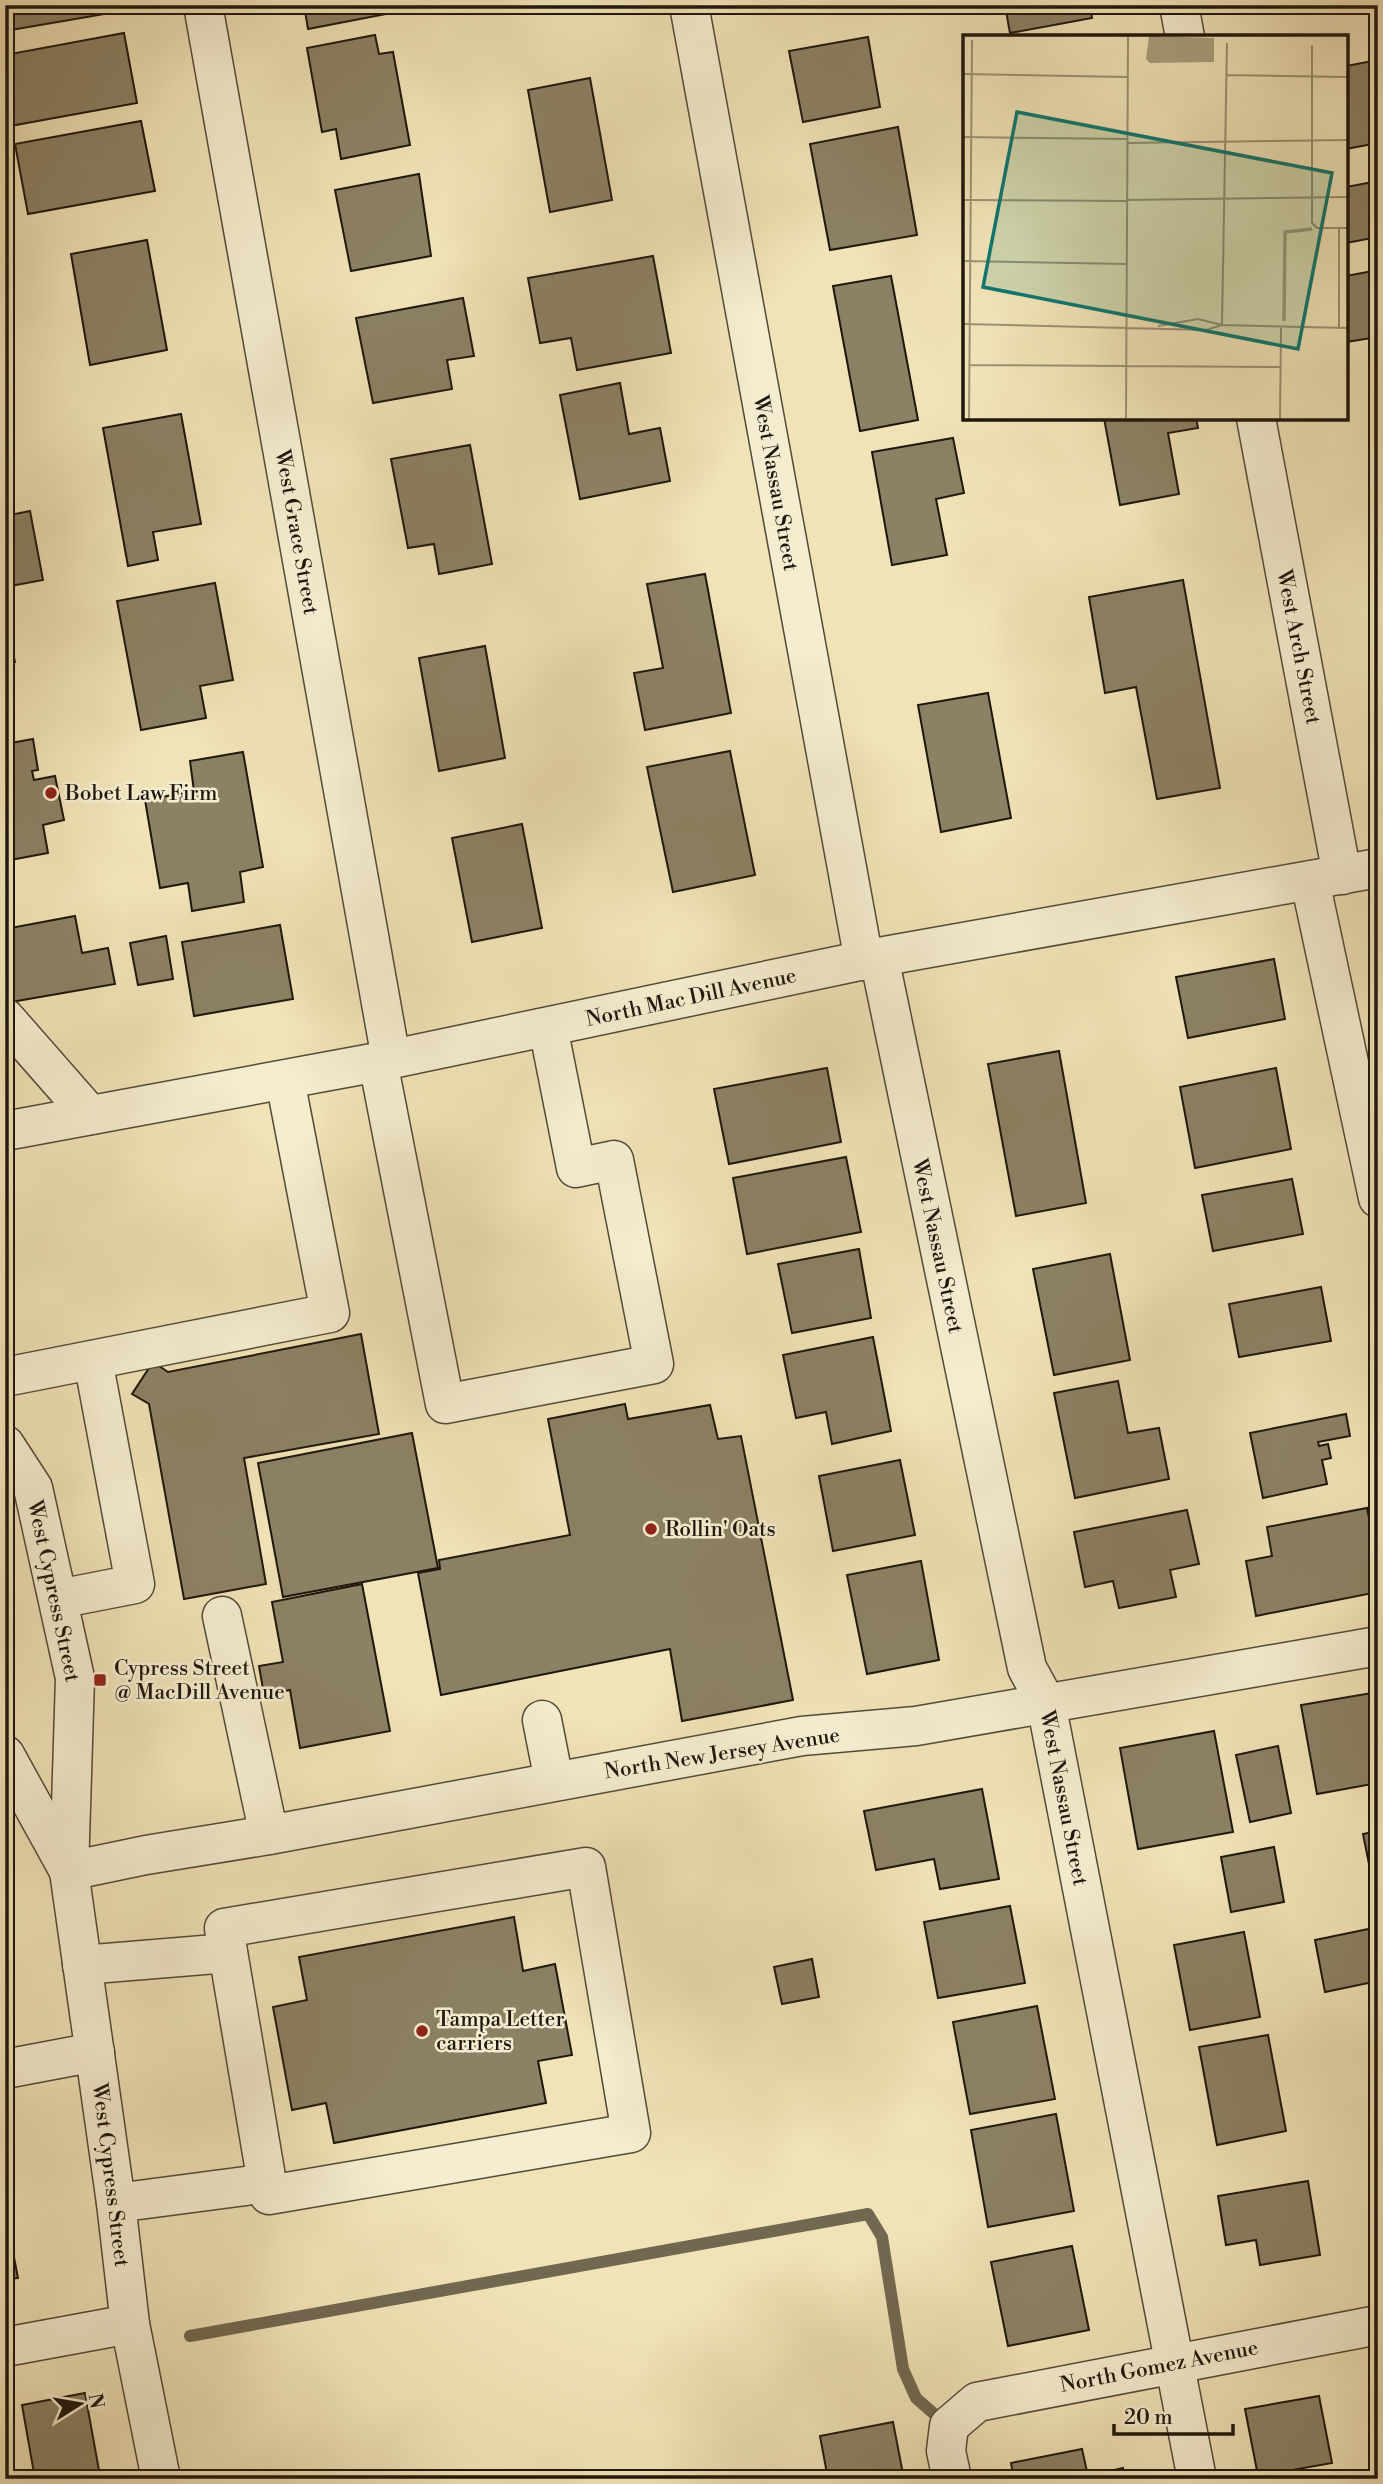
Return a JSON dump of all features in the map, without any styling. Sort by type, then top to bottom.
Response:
[{"type":"street","name":"West Grace Street","points":[[203,5],[445,1404],[654,1364],[614,1160],[576,1168],[548,1027]]},
{"type":"street","name":"West Nassau Street","points":[[689,5],[871,959],[1027,1668],[1046,1703],[1197,2479]]},
{"type":"street","points":[[1179,5],[1185,35]]},
{"type":"street","name":"West Arch Street","points":[[1256,420],[1343,875],[1378,1198]]},
{"type":"street","name":"North Mac Dill Avenue","points":[[5,1131],[384,1061],[871,959],[1343,875]]},
{"type":"street","points":[[5,1018],[90,1115]]},
{"type":"street","points":[[5,1377],[330,1313],[285,1080]]},
{"type":"street","points":[[58,1599],[135,1584],[93,1360]]},
{"type":"street","name":"West Cypress Street","points":[[5,1444],[33,1488],[75,1678],[69,1871],[116,2203],[130,2324],[161,2479]]},
{"type":"street","points":[[222,1616],[269,1835]]},
{"type":"street","name":"North New Jersey Avenue","points":[[69,1871],[802,1736],[916,1726],[1378,1646]]},
{"type":"street","points":[[542,1720],[554,1781]]},
{"type":"street","name":"West Cypress Street","points":[[5,1755],[69,1871]]},
{"type":"street","points":[[586,1867],[631,2133],[269,2195],[268,2183],[224,1928],[586,1867]]},
{"type":"street","points":[[82,1965],[228,1953]]},
{"type":"street","points":[[5,2069],[95,2052]]},
{"type":"street","points":[[116,2203],[268,2183]]},
{"type":"street","points":[[5,2347],[130,2324]]},
{"type":"street","name":"North Gomez Avenue","points":[[952,2479],[946,2451],[949,2426],[977,2402],[1174,2362],[1378,2325]]},
{"type":"building","points":[[5,5],[121,5],[122,11],[5,31]]},
{"type":"building","points":[[304,5],[384,5],[386,14],[308,29]]},
{"type":"building","points":[[989,5],[1090,5],[1092,18],[1010,33],[1006,11],[991,14]]},
{"type":"building","points":[[124,33],[137,103],[10,126],[5,97],[5,55]]},
{"type":"building","points":[[375,35],[379,54],[393,52],[410,145],[341,159],[336,129],[322,132],[307,48]]},
{"type":"building","points":[[868,37],[880,107],[803,122],[789,51]]},
{"type":"building","points":[[1378,60],[1378,143],[1348,149],[1348,66]]},
{"type":"building","points":[[590,78],[612,200],[550,212],[528,90]]},
{"type":"building","points":[[141,121],[155,191],[28,214],[15,144]]},
{"type":"building","points":[[898,127],[917,235],[830,250],[810,144]]},
{"type":"building","points":[[419,174],[431,256],[351,271],[335,190]]},
{"type":"building","points":[[1378,181],[1378,237],[1348,243],[1348,187]]},
{"type":"building","points":[[147,240],[167,350],[90,365],[71,254]]},
{"type":"building","points":[[653,256],[671,353],[577,370],[571,338],[540,343],[528,278]]},
{"type":"building","points":[[1378,270],[1378,337],[1348,342],[1348,276]]},
{"type":"building","points":[[891,276],[918,420],[860,431],[833,286]]},
{"type":"building","points":[[463,298],[474,356],[447,360],[452,389],[373,403],[356,318]]},
{"type":"building","points":[[1378,362],[1378,409],[1369,363]]},
{"type":"building","points":[[620,383],[629,434],[660,428],[670,481],[580,499],[560,395]]},
{"type":"building","points":[[181,414],[201,524],[153,532],[158,560],[128,566],[103,428]]},
{"type":"building","points":[[1104,420],[1196,420],[1198,428],[1168,433],[1179,494],[1120,505]]},
{"type":"building","points":[[953,438],[964,493],[936,499],[947,555],[892,565],[872,452]]},
{"type":"building","points":[[470,445],[492,564],[439,574],[434,544],[408,548],[391,459]]},
{"type":"building","points":[[1378,450],[1378,499],[1369,452]]},
{"type":"building","points":[[30,511],[43,580],[5,587],[5,516]]},
{"type":"building","points":[[705,574],[731,713],[645,730],[634,673],[663,668],[647,584]]},
{"type":"building","points":[[1183,580],[1220,788],[1157,799],[1136,687],[1105,693],[1089,597]]},
{"type":"building","points":[[215,583],[233,680],[200,686],[206,718],[141,730],[117,601]]},
{"type":"building","points":[[5,615],[15,662],[5,664]]},
{"type":"building","points":[[485,646],[505,758],[439,771],[419,658]]},
{"type":"building","points":[[988,693],[1011,818],[941,832],[918,705]]},
{"type":"building","points":[[33,739],[38,770],[32,771],[34,780],[55,776],[64,820],[43,825],[48,853],[5,861],[5,744]]},
{"type":"building","points":[[730,751],[755,875],[673,892],[647,767]]},
{"type":"building","points":[[243,752],[263,867],[240,872],[244,902],[192,911],[188,883],[160,888],[145,800],[194,791],[190,761]]},
{"type":"building","points":[[522,824],[542,928],[472,942],[452,838]]},
{"type":"building","points":[[75,916],[82,953],[108,948],[115,984],[11,1002],[5,973],[5,929]]},
{"type":"building","points":[[280,925],[293,999],[194,1016],[182,942]]},
{"type":"building","points":[[166,936],[173,979],[138,985],[130,943]]},
{"type":"building","points":[[1274,959],[1285,1019],[1188,1038],[1176,977]]},
{"type":"building","points":[[1059,1051],[1086,1203],[1016,1216],[988,1064]]},
{"type":"building","points":[[827,1068],[841,1142],[729,1164],[714,1089]]},
{"type":"building","points":[[1276,1068],[1291,1149],[1195,1168],[1180,1087]]},
{"type":"building","points":[[846,1157],[861,1232],[747,1254],[733,1178]]},
{"type":"building","points":[[1292,1179],[1303,1234],[1213,1251],[1202,1195]]},
{"type":"building","points":[[859,1249],[871,1318],[792,1333],[778,1264]]},
{"type":"building","points":[[1110,1254],[1130,1360],[1054,1375],[1033,1269]]},
{"type":"building","points":[[1321,1287],[1331,1341],[1239,1357],[1229,1304]]},
{"type":"building","points":[[361,1334],[379,1434],[244,1458],[266,1584],[184,1599],[149,1404],[132,1394],[153,1362],[168,1372]]},
{"type":"building","points":[[873,1337],[891,1431],[832,1444],[826,1412],[796,1418],[783,1355]]},
{"type":"building","points":[[1118,1381],[1128,1433],[1159,1428],[1169,1479],[1075,1498],[1054,1393]]},
{"type":"building","points":[[625,1404],[628,1419],[710,1405],[718,1439],[741,1436],[793,1700],[682,1721],[670,1649],[441,1695],[418,1573],[440,1569],[439,1560],[570,1535],[548,1419]]},
{"type":"building","points":[[1346,1414],[1350,1436],[1318,1442],[1319,1446],[1328,1444],[1331,1458],[1322,1460],[1327,1484],[1263,1498],[1250,1433]]},
{"type":"building","points":[[412,1433],[438,1568],[283,1597],[258,1463]]},
{"type":"building","points":[[900,1460],[915,1535],[833,1551],[819,1476]]},
{"type":"building","points":[[1367,1508],[1378,1561],[1378,1592],[1256,1616],[1246,1561],[1272,1556],[1267,1527]]},
{"type":"building","points":[[1187,1510],[1199,1564],[1170,1570],[1176,1597],[1119,1608],[1113,1581],[1085,1587],[1074,1532]]},
{"type":"building","points":[[921,1561],[939,1660],[867,1674],[847,1575]]},
{"type":"building","points":[[362,1584],[390,1731],[300,1748],[290,1690],[264,1695],[259,1666],[283,1662],[272,1602]]},
{"type":"building","points":[[1378,1692],[1378,1783],[1317,1794],[1301,1705]]},
{"type":"building","points":[[1214,1731],[1233,1832],[1138,1849],[1120,1748]]},
{"type":"building","points":[[1278,1746],[1291,1813],[1250,1822],[1236,1755]]},
{"type":"building","points":[[982,1789],[999,1879],[940,1889],[934,1859],[876,1870],[864,1811]]},
{"type":"building","points":[[1378,1831],[1378,1868],[1370,1869],[1363,1834]]},
{"type":"building","points":[[1274,1847],[1284,1902],[1231,1912],[1221,1857]]},
{"type":"building","points":[[1010,1906],[1025,1983],[938,1998],[924,1922]]},
{"type":"building","name":"Tampa Letter carriers","points":[[514,1917],[523,1971],[555,1964],[572,2055],[538,2061],[546,2103],[334,2143],[326,2103],[292,2110],[273,2007],[307,2000],[299,1957]]},
{"type":"building","points":[[1378,1927],[1378,1981],[1325,1992],[1315,1940]]},
{"type":"building","points":[[1244,1932],[1260,2017],[1190,2030],[1174,1945]]},
{"type":"building","points":[[812,1959],[819,1997],[782,2004],[774,1967]]},
{"type":"building","points":[[1037,2006],[1055,2099],[970,2114],[953,2022]]},
{"type":"building","points":[[1268,2035],[1286,2131],[1217,2145],[1199,2047]]},
{"type":"building","points":[[1378,2101],[1378,2138],[1371,2102]]},
{"type":"building","points":[[1056,2114],[1074,2211],[988,2227],[971,2130]]},
{"type":"building","points":[[1308,2181],[1320,2255],[1260,2265],[1256,2240],[1226,2245],[1218,2196]]},
{"type":"building","points":[[5,2211],[18,2278],[5,2280]]},
{"type":"building","points":[[1072,2246],[1089,2330],[1008,2346],[991,2262]]},
{"type":"building","points":[[85,2393],[100,2476],[113,2474],[114,2479],[35,2479],[22,2405]]},
{"type":"building","points":[[1319,2396],[1332,2463],[1258,2476],[1245,2409]]},
{"type":"building","points":[[893,2422],[904,2479],[828,2479],[820,2436]]},
{"type":"building","points":[[1082,2449],[1088,2476],[1123,2468],[1125,2479],[1014,2479],[1011,2463]]},
{"type":"building","points":[[6,2456],[11,2479],[5,2479]]},
{"type":"building","points":[[803,2471],[805,2479],[765,2479]]},
{"type":"waterway","points":[[190,2336],[868,2214],[882,2237],[903,2369],[916,2398],[933,2413]]},
{"type":"place","name":"Bobet Law Firm","points":[[51,793]]},
{"type":"place","name":"Rollin' Oats","points":[[651,1529]]},
{"type":"place","name":"Cypress Street @ MacDill Avenue","points":[[100,1680]]},
{"type":"place","name":"Tampa Letter carriers","points":[[422,2031]]}]
